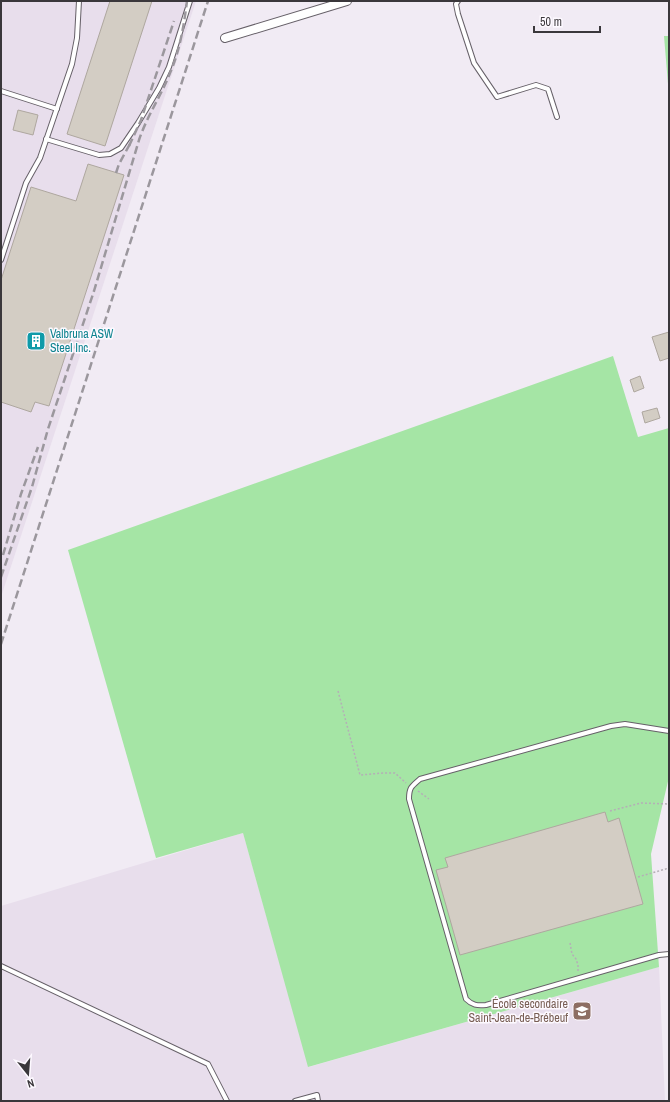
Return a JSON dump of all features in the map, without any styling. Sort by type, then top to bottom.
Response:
[{"type":"street","points":[[225,38],[347,1]]},
{"type":"lane","points":[[1,260],[26,183],[40,158],[75,56],[78,33],[79,1]]},
{"type":"lane","points":[[46,138],[99,155],[110,154],[121,148],[159,88],[169,67],[190,1]]},
{"type":"lane","points":[[458,1],[456,4],[458,14],[474,63],[497,96],[536,85],[548,89],[557,116]]},
{"type":"lane","points":[[1,91],[57,109]]},
{"type":"lane","points":[[669,731],[625,724],[611,726],[420,779],[411,787],[408,799],[466,999],[471,1003],[477,1006],[486,1005],[659,955],[669,954]]},
{"type":"lane","points":[[1,966],[208,1064],[227,1101]]},
{"type":"lane","points":[[295,1101],[317,1095],[318,1101]]},
{"type":"path","points":[[338,691],[360,775],[395,773],[411,787],[429,799]]},
{"type":"path","points":[[610,811],[641,802],[669,804]]},
{"type":"path","points":[[638,877],[669,868]]},
{"type":"path","points":[[570,943],[572,954],[578,965],[578,978]]},
{"type":"shaded area","points":[[1,1],[196,1],[1,597]]},
{"type":"shaded area","points":[[243,833],[309,1067],[659,967],[665,1101],[1,1101],[1,906]]},
{"type":"green space","points":[[664,36],[669,36],[669,96]]},
{"type":"green space","points":[[613,356],[638,437],[669,428],[669,777],[651,854],[659,967],[308,1067],[243,833],[156,858],[68,550]]},
{"type":"building","points":[[110,1],[152,1],[105,146],[67,134]]},
{"type":"building","points":[[18,110],[38,115],[33,135],[13,130]]},
{"type":"building","name":"Valbruna ASW Steel Inc.","points":[[88,164],[124,175],[49,406],[35,402],[31,412],[1,402],[1,280],[31,187],[76,201]]},
{"type":"building","points":[[669,332],[669,358],[660,361],[652,337]]},
{"type":"building","points":[[640,376],[644,388],[634,392],[630,380]]},
{"type":"building","points":[[657,408],[660,418],[645,423],[642,412]]},
{"type":"building","points":[[605,812],[608,822],[619,818],[643,904],[460,955],[436,870],[448,867],[445,858]]},
{"type":"railway","points":[[1,577],[32,487],[48,429],[94,291],[139,140],[166,81],[179,46],[187,1]]},
{"type":"railway","points":[[1,644],[208,1]]},
{"type":"railway","points":[[129,146],[141,120],[174,21]]},
{"type":"railway","points":[[116,173],[119,164],[131,142]]},
{"type":"railway","points":[[3,555],[21,494],[38,447]]},
{"type":"place","name":"Valbruna ASW Steel Inc.","points":[[36,341]]},
{"type":"place","name":"École secondaire Saint-Jean-de-Brébeuf","points":[[582,1011]]}]
